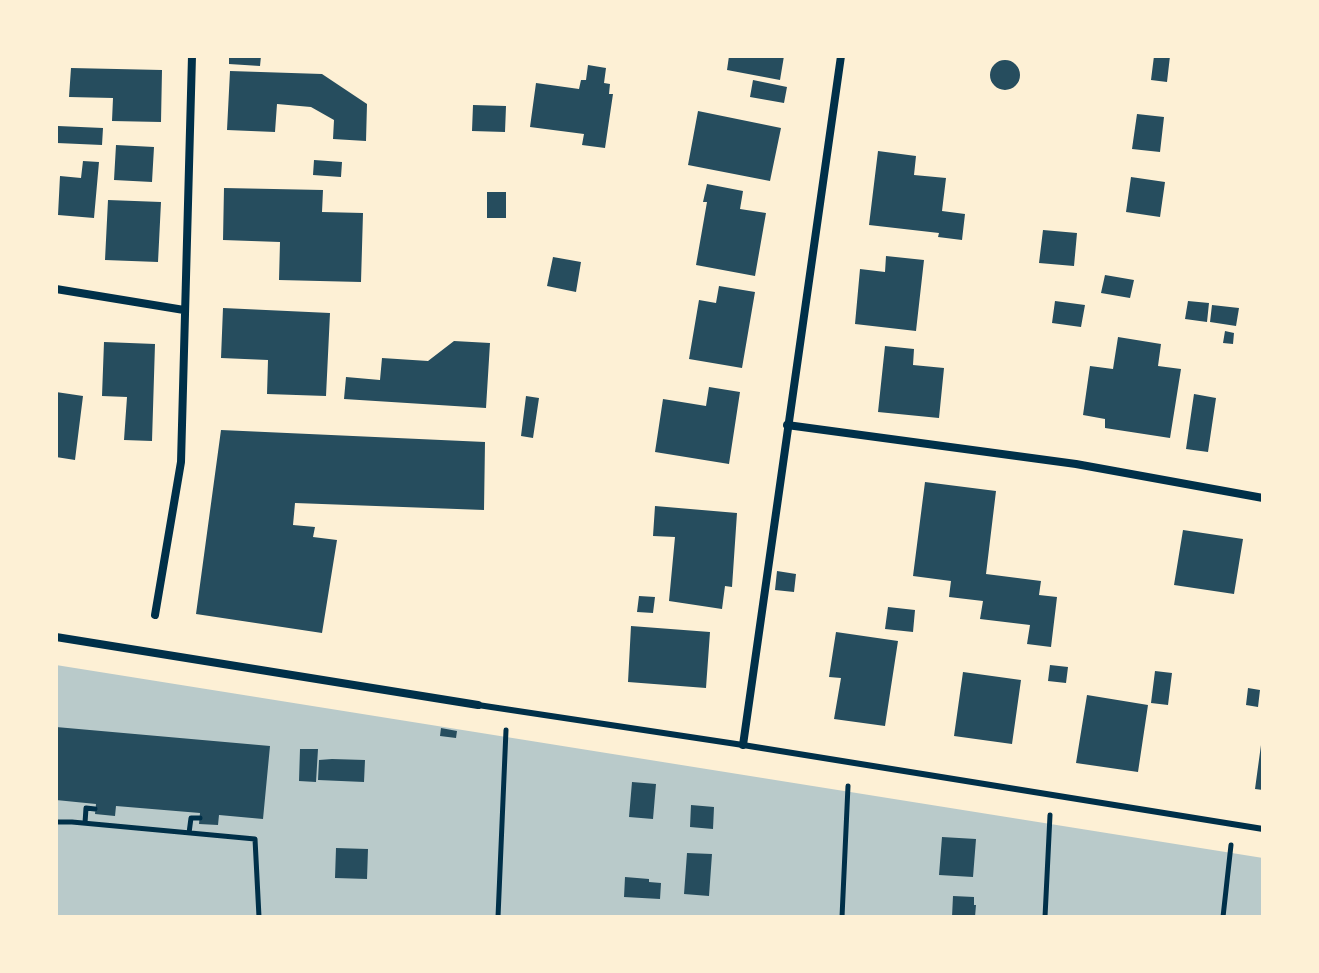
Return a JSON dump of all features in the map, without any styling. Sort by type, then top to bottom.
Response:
[{"type":"street","points":[[155,615],[181,462],[192,56]]},
{"type":"street","points":[[743,745],[841,56]]},
{"type":"street","points":[[56,289],[184,310]]},
{"type":"street","points":[[787,425],[1076,464],[1263,498]]},
{"type":"street","points":[[56,637],[478,705]]},
{"type":"lane","points":[[478,705],[1263,829]]},
{"type":"path","points":[[498,917],[507,709]]},
{"type":"path","points":[[842,917],[849,762]]},
{"type":"path","points":[[1045,917],[1050,795]]},
{"type":"path","points":[[85,823],[86,808],[95,809]]},
{"type":"path","points":[[189,833],[191,818],[200,818]]},
{"type":"path","points":[[56,822],[255,839],[259,917]]},
{"type":"path","points":[[1223,917],[1233,824]]},
{"type":"shaded area","points":[[56,665],[1263,858],[1263,917],[56,917]]},
{"type":"building","points":[[229,56],[261,56],[260,66],[229,64]]},
{"type":"building","points":[[729,56],[784,56],[780,80],[727,70]]},
{"type":"building","points":[[1154,56],[1170,56],[1167,82],[1151,80]]},
{"type":"building","points":[[1005,60],[1016,64],[1020,75],[1016,86],[1005,90],[994,86],[990,75],[994,64]]},
{"type":"building","points":[[588,65],[606,68],[604,83],[610,84],[609,94],[613,94],[605,148],[582,145],[584,134],[530,127],[536,83],[579,89],[581,80],[586,80]]},
{"type":"building","points":[[71,68],[162,70],[161,122],[112,121],[113,98],[69,97]]},
{"type":"building","points":[[230,71],[322,74],[367,104],[366,141],[333,139],[334,120],[311,107],[277,104],[275,132],[227,130]]},
{"type":"building","points":[[753,80],[787,87],[784,103],[750,97]]},
{"type":"building","points":[[473,105],[506,106],[505,132],[472,131]]},
{"type":"building","points":[[698,111],[781,128],[770,181],[688,165]]},
{"type":"building","points":[[1137,114],[1164,117],[1160,152],[1132,149]]},
{"type":"building","points":[[58,126],[103,128],[102,145],[57,143]]},
{"type":"building","points":[[116,145],[154,147],[152,182],[114,180]]},
{"type":"building","points":[[878,151],[916,156],[914,175],[946,178],[942,211],[965,214],[962,240],[938,237],[939,233],[869,225]]},
{"type":"building","points":[[314,160],[342,162],[341,177],[313,175]]},
{"type":"building","points":[[83,161],[99,162],[94,218],[58,215],[60,176],[81,178]]},
{"type":"building","points":[[1131,177],[1165,182],[1160,217],[1126,212]]},
{"type":"building","points":[[707,184],[743,191],[740,209],[766,213],[755,276],[696,265],[707,202],[703,202]]},
{"type":"building","points":[[224,188],[323,190],[322,212],[363,213],[361,282],[279,280],[280,242],[223,240]]},
{"type":"building","points":[[487,192],[506,192],[506,218],[487,218]]},
{"type":"building","points":[[108,200],[161,202],[158,262],[105,260]]},
{"type":"building","points":[[1043,230],[1077,233],[1074,266],[1039,263]]},
{"type":"building","points":[[886,256],[924,260],[916,331],[855,324],[860,269],[885,272]]},
{"type":"building","points":[[553,257],[581,262],[576,292],[547,286]]},
{"type":"building","points":[[1105,275],[1134,280],[1130,298],[1101,293]]},
{"type":"building","points":[[719,286],[755,292],[742,368],[689,359],[699,300],[716,303]]},
{"type":"building","points":[[1055,301],[1085,305],[1081,327],[1052,323]]},
{"type":"building","points":[[1188,301],[1209,303],[1207,322],[1185,319]]},
{"type":"building","points":[[1212,305],[1239,308],[1236,326],[1210,322]]},
{"type":"building","points":[[223,308],[330,313],[326,396],[267,394],[268,360],[221,358]]},
{"type":"building","points":[[1225,331],[1234,333],[1233,344],[1223,343]]},
{"type":"building","points":[[1118,337],[1161,344],[1158,366],[1181,369],[1170,438],[1105,428],[1105,419],[1083,415],[1090,366],[1113,369]]},
{"type":"building","points":[[454,341],[490,343],[486,408],[344,399],[346,377],[380,380],[382,358],[428,361]]},
{"type":"building","points":[[104,342],[155,344],[152,441],[124,440],[127,397],[102,396]]},
{"type":"building","points":[[885,346],[914,349],[913,365],[944,368],[939,418],[878,412]]},
{"type":"building","points":[[709,387],[740,392],[729,464],[655,452],[663,399],[706,406]]},
{"type":"building","points":[[56,392],[83,396],[75,460],[56,457]]},
{"type":"building","points":[[1194,394],[1216,398],[1208,452],[1186,449]]},
{"type":"building","points":[[526,396],[539,398],[533,438],[521,436]]},
{"type":"building","points":[[221,430],[485,442],[484,510],[295,503],[293,525],[315,527],[313,537],[337,540],[322,633],[196,614]]},
{"type":"building","points":[[925,482],[996,491],[986,574],[1041,581],[1039,595],[1057,597],[1051,647],[1027,644],[1030,625],[980,619],[983,601],[949,597],[951,581],[913,576]]},
{"type":"building","points":[[655,506],[737,513],[732,587],[725,586],[722,609],[669,601],[675,537],[653,536]]},
{"type":"building","points":[[1183,530],[1243,539],[1234,594],[1174,585]]},
{"type":"building","points":[[777,571],[796,574],[794,592],[775,590]]},
{"type":"building","points":[[639,596],[655,597],[653,613],[637,612]]},
{"type":"building","points":[[888,607],[915,610],[913,632],[885,629]]},
{"type":"building","points":[[631,626],[710,632],[706,688],[628,682]]},
{"type":"building","points":[[836,632],[898,641],[885,726],[834,719],[841,678],[829,677]]},
{"type":"building","points":[[1050,665],[1068,667],[1066,683],[1048,681]]},
{"type":"building","points":[[1155,671],[1172,673],[1168,705],[1151,703]]},
{"type":"building","points":[[963,672],[1021,680],[1012,744],[954,736]]},
{"type":"building","points":[[1248,688],[1260,690],[1258,707],[1246,705]]},
{"type":"building","points":[[1087,695],[1148,705],[1138,772],[1076,763]]},
{"type":"building","points":[[56,727],[270,746],[263,819],[219,815],[218,825],[199,824],[200,813],[116,806],[115,816],[95,814],[96,804],[56,800]]},
{"type":"building","points":[[441,728],[457,731],[456,738],[440,736]]},
{"type":"building","points":[[1263,745],[1263,790],[1255,789]]},
{"type":"building","points":[[300,749],[318,749],[316,782],[299,781]]},
{"type":"building","points":[[319,760],[365,760],[364,782],[318,780]]},
{"type":"building","points":[[632,782],[656,784],[653,819],[629,817]]},
{"type":"building","points":[[691,805],[714,807],[713,829],[690,827]]},
{"type":"building","points":[[942,837],[976,839],[973,877],[939,875]]},
{"type":"building","points":[[336,848],[368,849],[367,879],[335,878]]},
{"type":"building","points":[[687,853],[712,854],[709,896],[684,894]]},
{"type":"building","points":[[625,877],[661,883],[660,899],[624,897]]},
{"type":"building","points":[[953,896],[974,897],[975,917],[952,917]]}]
